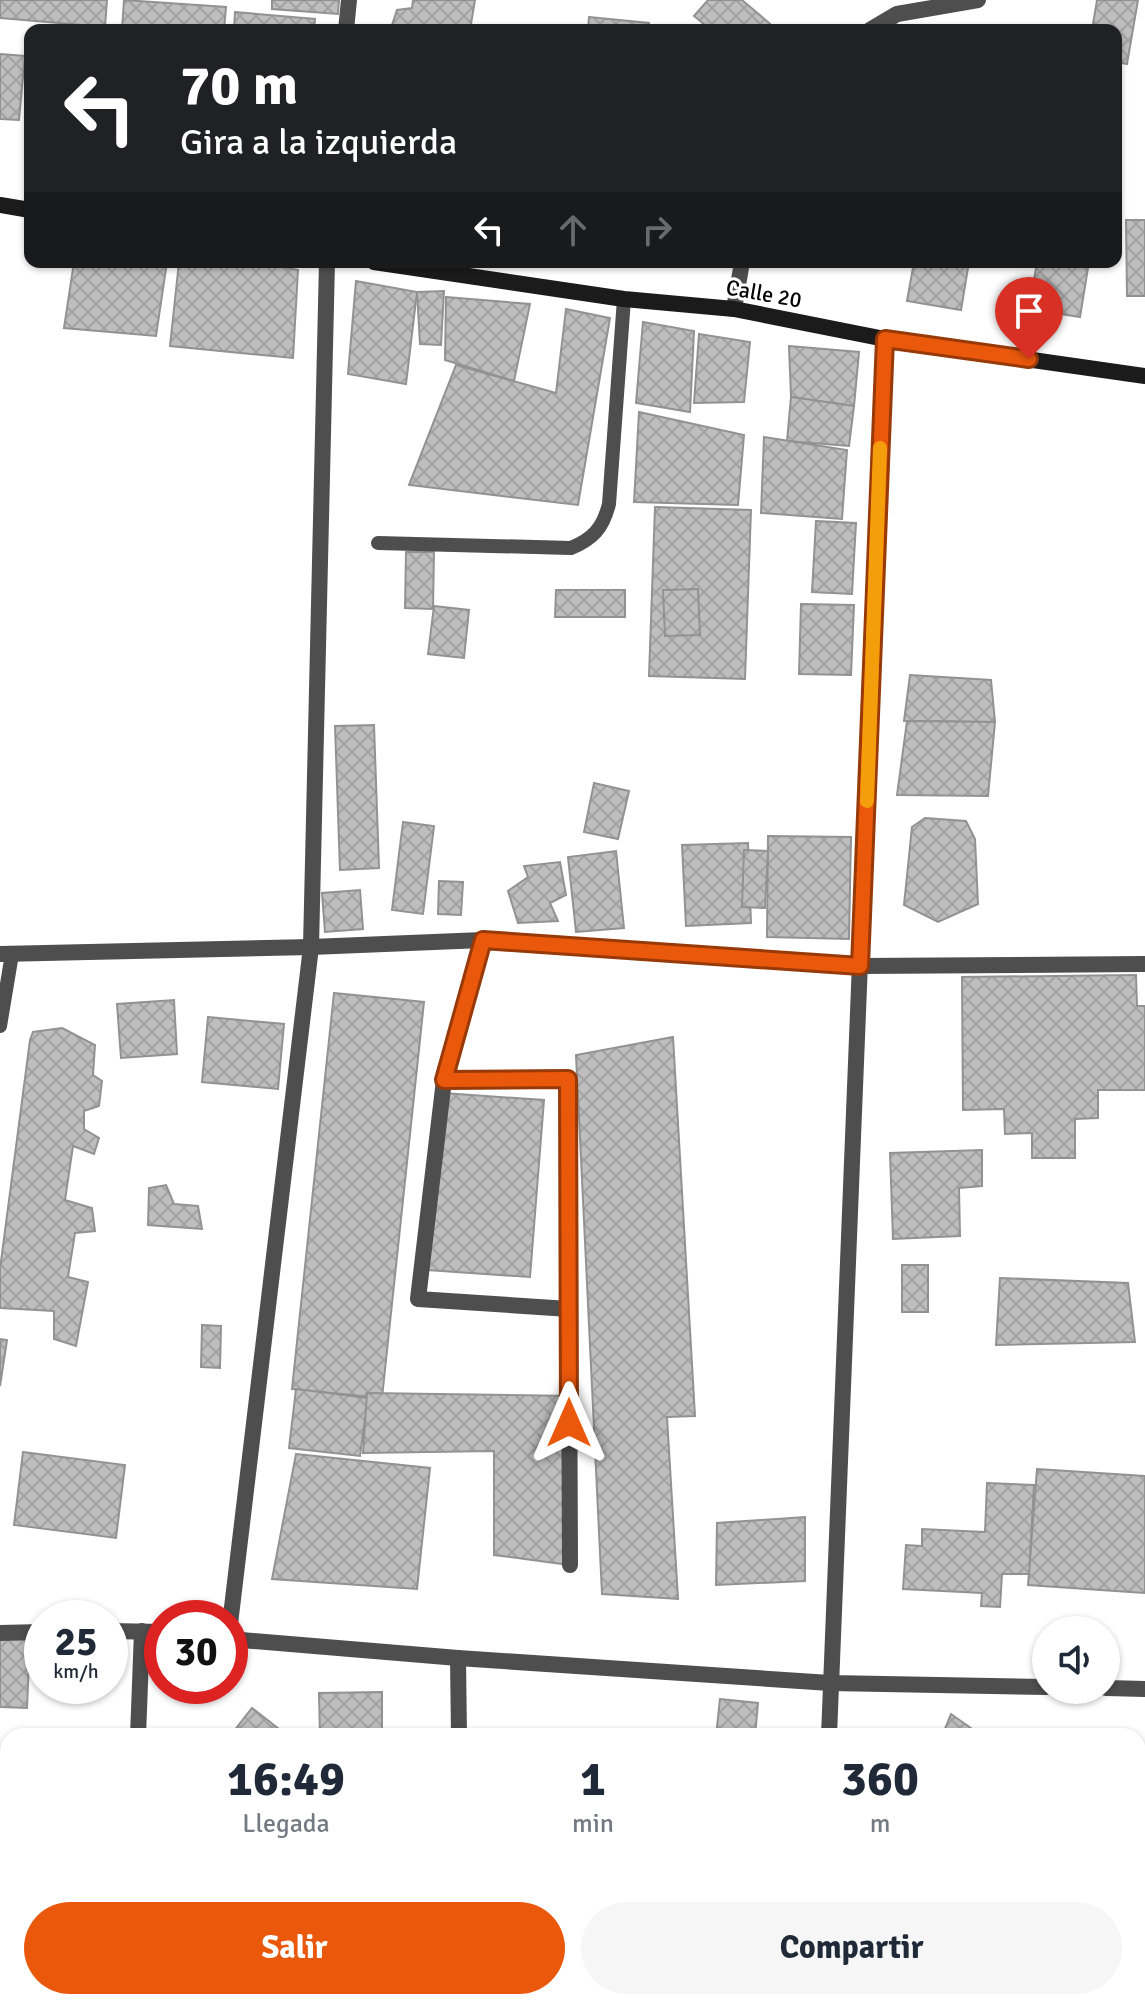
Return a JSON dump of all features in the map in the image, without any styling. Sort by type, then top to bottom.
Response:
[{"type":"main road","points":[[0,205],[24,209]]},
{"type":"main road","name":"Calle 20","points":[[415,268],[624,299],[734,309],[885,339],[1145,376]]},
{"type":"street","points":[[347,24],[349,0]]},
{"type":"street","points":[[880,24],[897,14],[978,0]]},
{"type":"street","points":[[233,1600],[311,947],[327,268]]},
{"type":"street","points":[[734,309],[741,268]]},
{"type":"street","points":[[829,1728],[885,339]]},
{"type":"street","points":[[483,940],[444,1080],[418,1299],[569,1309]]},
{"type":"street","points":[[6,954],[483,940],[860,966],[1145,964]]},
{"type":"street","points":[[444,1080],[568,1079],[570,1565]]},
{"type":"street","points":[[128,1631],[142,1631],[138,1728]]},
{"type":"street","points":[[0,1633],[24,1632]]},
{"type":"street","points":[[248,1640],[830,1683],[1032,1687]]},
{"type":"street","points":[[458,1658],[459,1728]]},
{"type":"street","points":[[1120,1688],[1145,1689]]},
{"type":"lane","points":[[378,543],[571,548],[594,536],[609,504],[624,299]]},
{"type":"lane","points":[[0,1026],[6,954]]},
{"type":"building","points":[[0,0],[107,0],[105,24],[0,18]]},
{"type":"building","points":[[124,0],[226,7],[225,24],[122,24]]},
{"type":"building","points":[[272,0],[339,0],[338,14],[272,9]]},
{"type":"building","points":[[413,0],[475,0],[471,24],[392,24],[397,10],[412,8]]},
{"type":"building","points":[[708,0],[742,0],[770,24],[704,24],[694,16]]},
{"type":"building","points":[[1097,0],[1138,0],[1127,64],[1122,63],[1122,24],[1093,24]]},
{"type":"building","points":[[235,12],[315,19],[315,24],[234,24]]},
{"type":"building","points":[[589,17],[649,23],[649,24],[588,24]]},
{"type":"building","points":[[0,54],[24,56],[19,120],[0,119]]},
{"type":"building","points":[[1126,220],[1145,220],[1145,296],[1127,296]]},
{"type":"building","points":[[73,268],[166,268],[156,336],[64,328]]},
{"type":"building","points":[[178,268],[298,270],[293,358],[170,346]]},
{"type":"building","points":[[913,268],[968,268],[961,310],[907,301]]},
{"type":"building","points":[[1036,268],[1088,268],[1080,317],[1029,309]]},
{"type":"building","points":[[356,281],[417,292],[406,384],[348,374]]},
{"type":"building","points":[[444,291],[441,345],[420,344],[417,292]]},
{"type":"building","points":[[446,297],[530,304],[514,381],[445,360]]},
{"type":"building","points":[[566,309],[610,318],[578,505],[409,485],[456,365],[556,393]]},
{"type":"building","points":[[643,322],[694,331],[690,412],[636,403]]},
{"type":"building","points":[[699,334],[750,342],[744,402],[694,403]]},
{"type":"building","points":[[789,346],[859,352],[854,406],[791,397]]},
{"type":"building","points":[[791,397],[854,406],[849,446],[787,441]]},
{"type":"building","points":[[639,412],[744,435],[738,505],[634,502]]},
{"type":"building","points":[[764,437],[847,450],[842,519],[761,513]]},
{"type":"building","points":[[655,507],[751,510],[745,679],[649,676]]},
{"type":"building","points":[[816,521],[856,523],[852,594],[812,592]]},
{"type":"building","points":[[406,552],[434,552],[433,609],[405,608]]},
{"type":"building","points":[[698,589],[700,635],[665,636],[663,590]]},
{"type":"building","points":[[556,590],[625,590],[625,617],[555,617]]},
{"type":"building","points":[[801,604],[854,605],[851,675],[799,674]]},
{"type":"building","points":[[434,606],[469,610],[464,658],[428,654]]},
{"type":"building","points":[[910,675],[991,680],[995,722],[904,721]]},
{"type":"building","points":[[907,721],[995,722],[988,796],[897,795]]},
{"type":"building","points":[[374,725],[379,868],[340,870],[335,726]]},
{"type":"building","points":[[594,783],[629,791],[618,839],[584,832]]},
{"type":"building","points":[[925,818],[966,821],[975,839],[978,904],[938,922],[904,905],[912,827]]},
{"type":"building","points":[[403,822],[434,826],[423,914],[392,910]]},
{"type":"building","points":[[768,836],[851,837],[849,939],[767,937]]},
{"type":"building","points":[[748,843],[751,923],[686,926],[682,845]]},
{"type":"building","points":[[744,850],[768,851],[765,908],[742,907]]},
{"type":"building","points":[[616,851],[624,928],[576,932],[568,857]]},
{"type":"building","points":[[560,862],[566,895],[550,903],[558,921],[518,923],[508,891],[528,877],[524,866]]},
{"type":"building","points":[[439,881],[463,882],[461,915],[438,914]]},
{"type":"building","points":[[360,890],[363,929],[325,932],[322,893]]},
{"type":"building","points":[[1136,975],[1137,1006],[1145,1006],[1145,1090],[1098,1090],[1098,1118],[1075,1119],[1075,1158],[1032,1158],[1032,1133],[1005,1134],[1004,1109],[963,1110],[962,977]]},
{"type":"building","points":[[334,993],[424,1002],[382,1398],[292,1389]]},
{"type":"building","points":[[174,1000],[177,1054],[121,1058],[117,1004]]},
{"type":"building","points":[[208,1017],[284,1024],[278,1089],[202,1082]]},
{"type":"building","points":[[62,1028],[95,1045],[93,1075],[102,1081],[99,1106],[84,1111],[84,1129],[99,1138],[94,1154],[73,1146],[65,1200],[92,1208],[95,1231],[75,1233],[68,1277],[88,1282],[76,1346],[54,1339],[54,1311],[0,1308],[0,1269],[30,1040],[33,1032]]},
{"type":"building","points":[[673,1037],[695,1416],[667,1417],[678,1599],[602,1594],[576,1055]]},
{"type":"building","points":[[443,1093],[544,1100],[530,1277],[428,1270]]},
{"type":"building","points":[[982,1150],[982,1186],[959,1188],[960,1236],[893,1239],[890,1153]]},
{"type":"building","points":[[166,1185],[174,1204],[198,1206],[202,1229],[148,1225],[149,1188]]},
{"type":"building","points":[[902,1265],[928,1265],[928,1312],[902,1312]]},
{"type":"building","points":[[1000,1278],[1128,1283],[1135,1342],[996,1345]]},
{"type":"building","points":[[202,1325],[221,1326],[220,1368],[201,1367]]},
{"type":"building","points":[[0,1339],[7,1340],[0,1386]]},
{"type":"building","points":[[296,1389],[368,1398],[360,1456],[289,1448]]},
{"type":"building","points":[[367,1393],[574,1396],[570,1565],[494,1555],[494,1451],[363,1453]]},
{"type":"building","points":[[23,1452],[125,1465],[116,1538],[14,1525]]},
{"type":"building","points":[[296,1454],[430,1468],[417,1589],[272,1579]]},
{"type":"building","points":[[1037,1469],[1145,1476],[1145,1593],[1028,1585]]},
{"type":"building","points":[[987,1483],[1034,1485],[1029,1574],[1002,1574],[1000,1607],[981,1606],[982,1593],[903,1589],[906,1545],[922,1546],[922,1529],[985,1532]]},
{"type":"building","points":[[805,1517],[805,1581],[716,1585],[717,1523]]},
{"type":"building","points":[[0,1639],[24,1639],[24,1704],[27,1704],[27,1708],[0,1707]]},
{"type":"building","points":[[382,1692],[382,1728],[320,1728],[319,1693]]},
{"type":"building","points":[[720,1699],[758,1703],[756,1728],[717,1728]]},
{"type":"building","points":[[252,1708],[278,1728],[236,1728]]},
{"type":"building","points":[[951,1714],[971,1728],[945,1728]]},
{"type":"slow traffic","points":[[867,801],[880,448]]},
{"type":"route","points":[[569,1423],[568,1079],[444,1080],[483,940],[860,966],[885,339],[1029,359]]}]
